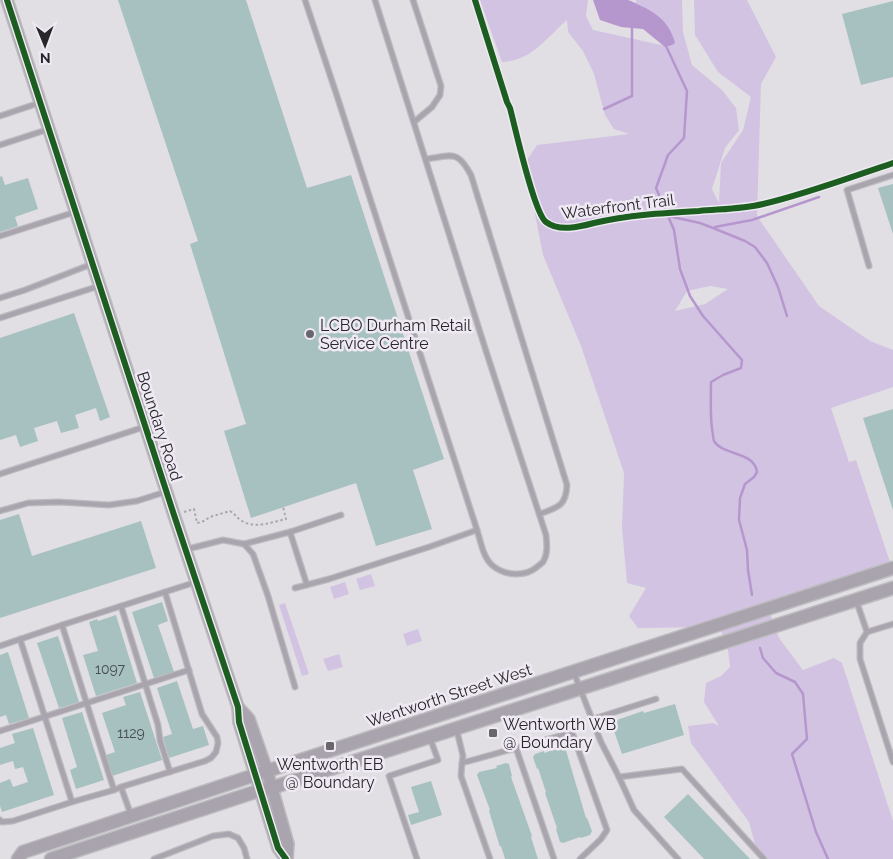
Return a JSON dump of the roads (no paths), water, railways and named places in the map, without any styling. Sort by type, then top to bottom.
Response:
[{"type":"main road","name":"Wentworth Street West","points":[[18,859],[23,852],[131,816],[893,568]]},
{"type":"main road","points":[[51,859],[893,588]]},
{"type":"street","name":"Boundary Road","points":[[7,0],[238,707],[239,722],[261,773],[278,848],[286,859]]},
{"type":"lane","points":[[305,0],[484,553],[492,565],[505,573],[521,575],[532,571],[543,562],[547,550],[546,535],[375,0]]},
{"type":"lane","points":[[413,0],[441,86],[440,95],[432,107],[414,122]]},
{"type":"lane","points":[[0,116],[41,102]]},
{"type":"lane","points":[[0,145],[50,129]]},
{"type":"lane","points":[[426,160],[451,156],[458,158],[464,162],[471,175],[567,485],[567,494],[562,504],[540,514]]},
{"type":"lane","points":[[869,266],[847,190],[893,175]]},
{"type":"lane","points":[[0,236],[76,211]]},
{"type":"lane","points":[[0,298],[93,264]]},
{"type":"lane","points":[[0,318],[100,285]]},
{"type":"lane","points":[[0,474],[146,426]]},
{"type":"lane","points":[[0,512],[28,503],[59,502],[109,505],[137,501],[167,491]]},
{"type":"lane","points":[[186,550],[223,540],[244,544],[290,532],[341,515]]},
{"type":"lane","points":[[295,588],[429,547],[477,530]]},
{"type":"lane","points":[[290,532],[307,585]]},
{"type":"lane","points":[[244,544],[253,554],[268,596],[295,687]]},
{"type":"lane","points":[[0,646],[197,582]]},
{"type":"lane","points":[[0,820],[2,822],[13,821],[114,790],[211,758],[216,752],[218,748],[216,737],[202,714],[165,592]]},
{"type":"lane","points":[[856,600],[867,632]]},
{"type":"lane","points":[[121,606],[158,725],[160,740],[170,772]]},
{"type":"lane","points":[[893,624],[867,632],[860,643],[860,659],[893,762]]},
{"type":"lane","points":[[62,625],[114,790]]},
{"type":"lane","points":[[20,639],[72,802]]},
{"type":"lane","points":[[0,731],[189,670]]},
{"type":"lane","points":[[574,672],[600,742],[634,810],[678,859]]},
{"type":"lane","points":[[593,719],[656,699]]},
{"type":"lane","points":[[456,729],[463,756],[461,776],[490,859]]},
{"type":"lane","points":[[462,764],[563,735],[573,735],[607,830],[601,839],[580,859]]},
{"type":"lane","points":[[417,859],[388,776],[438,760],[430,738]]},
{"type":"lane","points":[[516,748],[554,859]]},
{"type":"lane","points":[[619,777],[682,769],[764,859]]},
{"type":"lane","points":[[121,787],[131,816]]},
{"type":"lane","points":[[154,859],[213,836],[229,834],[238,838],[244,848],[247,859]]},
{"type":"waterway","points":[[604,109],[632,96],[632,25]]},
{"type":"waterway","points":[[666,46],[687,91],[684,138],[668,155],[656,188],[674,230],[680,269],[690,296],[703,316],[742,360],[741,368],[711,382],[711,417],[714,441],[718,446],[750,460],[755,465],[757,472],[745,484],[740,498],[739,520],[747,550],[752,595]]},
{"type":"waterway","points":[[715,227],[752,220],[819,197]]},
{"type":"waterway","points":[[668,216],[700,223],[755,247],[767,263],[778,287],[787,316]]},
{"type":"waterway","points":[[760,648],[763,658],[776,673],[795,682],[803,694],[807,739],[792,754],[816,832],[828,859]]},
{"type":"place","name":"LCBO Durham Retail Service Centre","points":[[310,334]]},
{"type":"place","name":"Wentworth WB @ Boundary","points":[[493,733]]},
{"type":"place","name":"Wentworth EB @ Boundary","points":[[330,746]]}]
